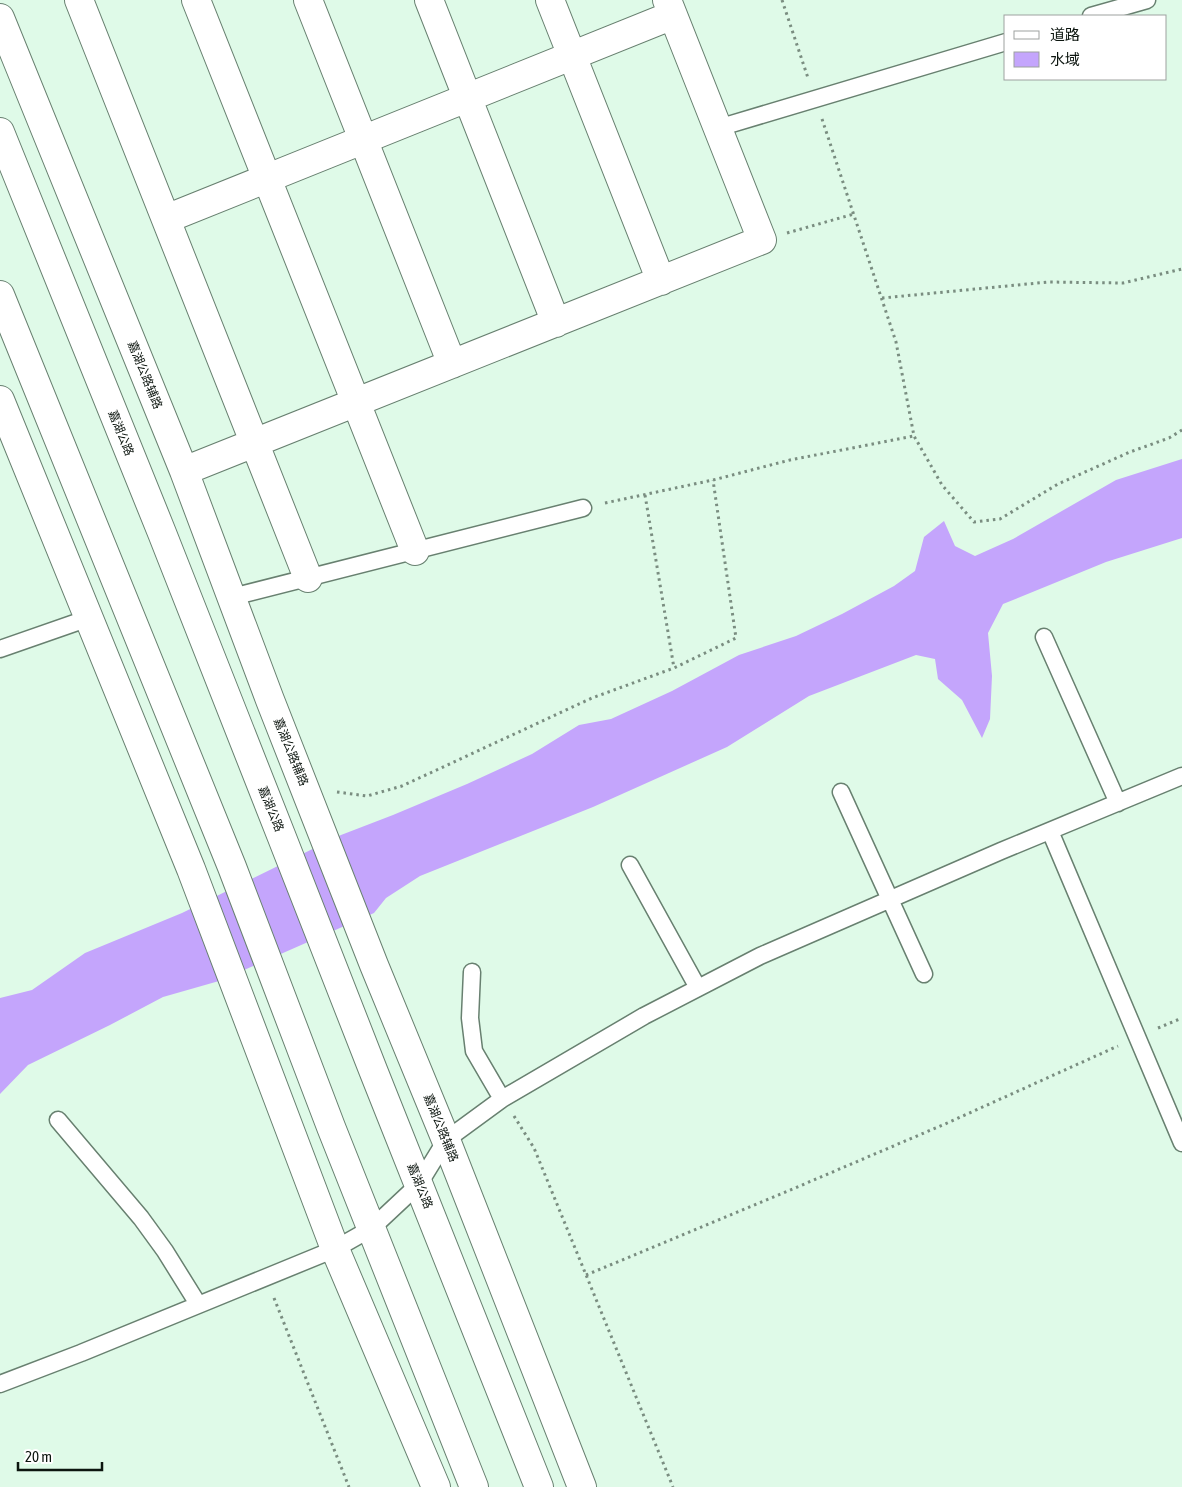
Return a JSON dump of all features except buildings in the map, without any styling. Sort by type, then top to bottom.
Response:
[{"type":"street","points":[[79,0],[308,578]]},
{"type":"street","points":[[196,0],[415,551]]},
{"type":"street","points":[[308,0],[452,364]]},
{"type":"street","points":[[429,0],[556,322]]},
{"type":"street","points":[[550,0],[661,281]]},
{"type":"street","points":[[166,219],[572,55],[670,7],[762,240],[184,471]]},
{"type":"street","name":"嘉湖公路辅路","points":[[0,18],[184,471],[270,700],[582,1487]]},
{"type":"street","name":"嘉湖公路","points":[[0,132],[162,532],[282,835],[338,983],[539,1487]]},
{"type":"street","points":[[0,295],[232,867],[331,1127],[474,1487]]},
{"type":"street","points":[[0,400],[191,869],[335,1249],[436,1487]]},
{"type":"lane","points":[[1094,15],[1147,0]]},
{"type":"lane","points":[[718,128],[1004,43]]},
{"type":"lane","points":[[232,597],[583,508]]},
{"type":"lane","points":[[0,649],[88,618]]},
{"type":"lane","points":[[1044,637],[1118,803]]},
{"type":"lane","points":[[0,1384],[81,1354],[198,1304],[335,1249],[372,1228],[419,1184],[446,1140],[502,1099],[644,1016],[760,956],[1001,851],[1182,776]]},
{"type":"lane","points":[[841,792],[924,974]]},
{"type":"lane","points":[[1050,831],[1136,1038],[1182,1142]]},
{"type":"lane","points":[[630,865],[698,988]]},
{"type":"lane","points":[[472,972],[470,1018],[474,1051],[502,1099]]},
{"type":"lane","points":[[58,1120],[141,1218],[165,1251],[198,1304]]},
{"type":"path","points":[[782,0],[896,342],[914,436],[942,485],[974,522],[1000,519],[1058,484],[1130,452],[1169,438],[1182,430]]},
{"type":"path","points":[[762,240],[854,214]]},
{"type":"path","points":[[882,298],[1048,282],[1123,283],[1182,269]]},
{"type":"path","points":[[583,508],[713,480],[790,460],[914,436]]},
{"type":"path","points":[[309,796],[367,796],[402,786],[592,698],[674,668],[736,638],[713,480]]},
{"type":"path","points":[[645,495],[674,668]]},
{"type":"path","points":[[586,1274],[945,1124],[1182,1018]]},
{"type":"path","points":[[502,1099],[534,1148],[673,1487]]},
{"type":"path","points":[[266,1276],[349,1487]]},
{"type":"water","points":[[1182,459],[1182,538],[1106,562],[1003,604],[988,633],[992,676],[990,719],[982,738],[962,700],[938,679],[935,659],[916,655],[809,696],[727,747],[593,807],[420,876],[386,898],[374,913],[219,981],[163,997],[28,1065],[0,1094],[0,998],[32,990],[85,953],[182,913],[341,835],[467,784],[532,754],[579,725],[611,719],[672,691],[739,655],[796,636],[842,614],[894,586],[915,571],[924,537],[944,521],[955,546],[975,556],[1013,539],[1116,480]]}]
